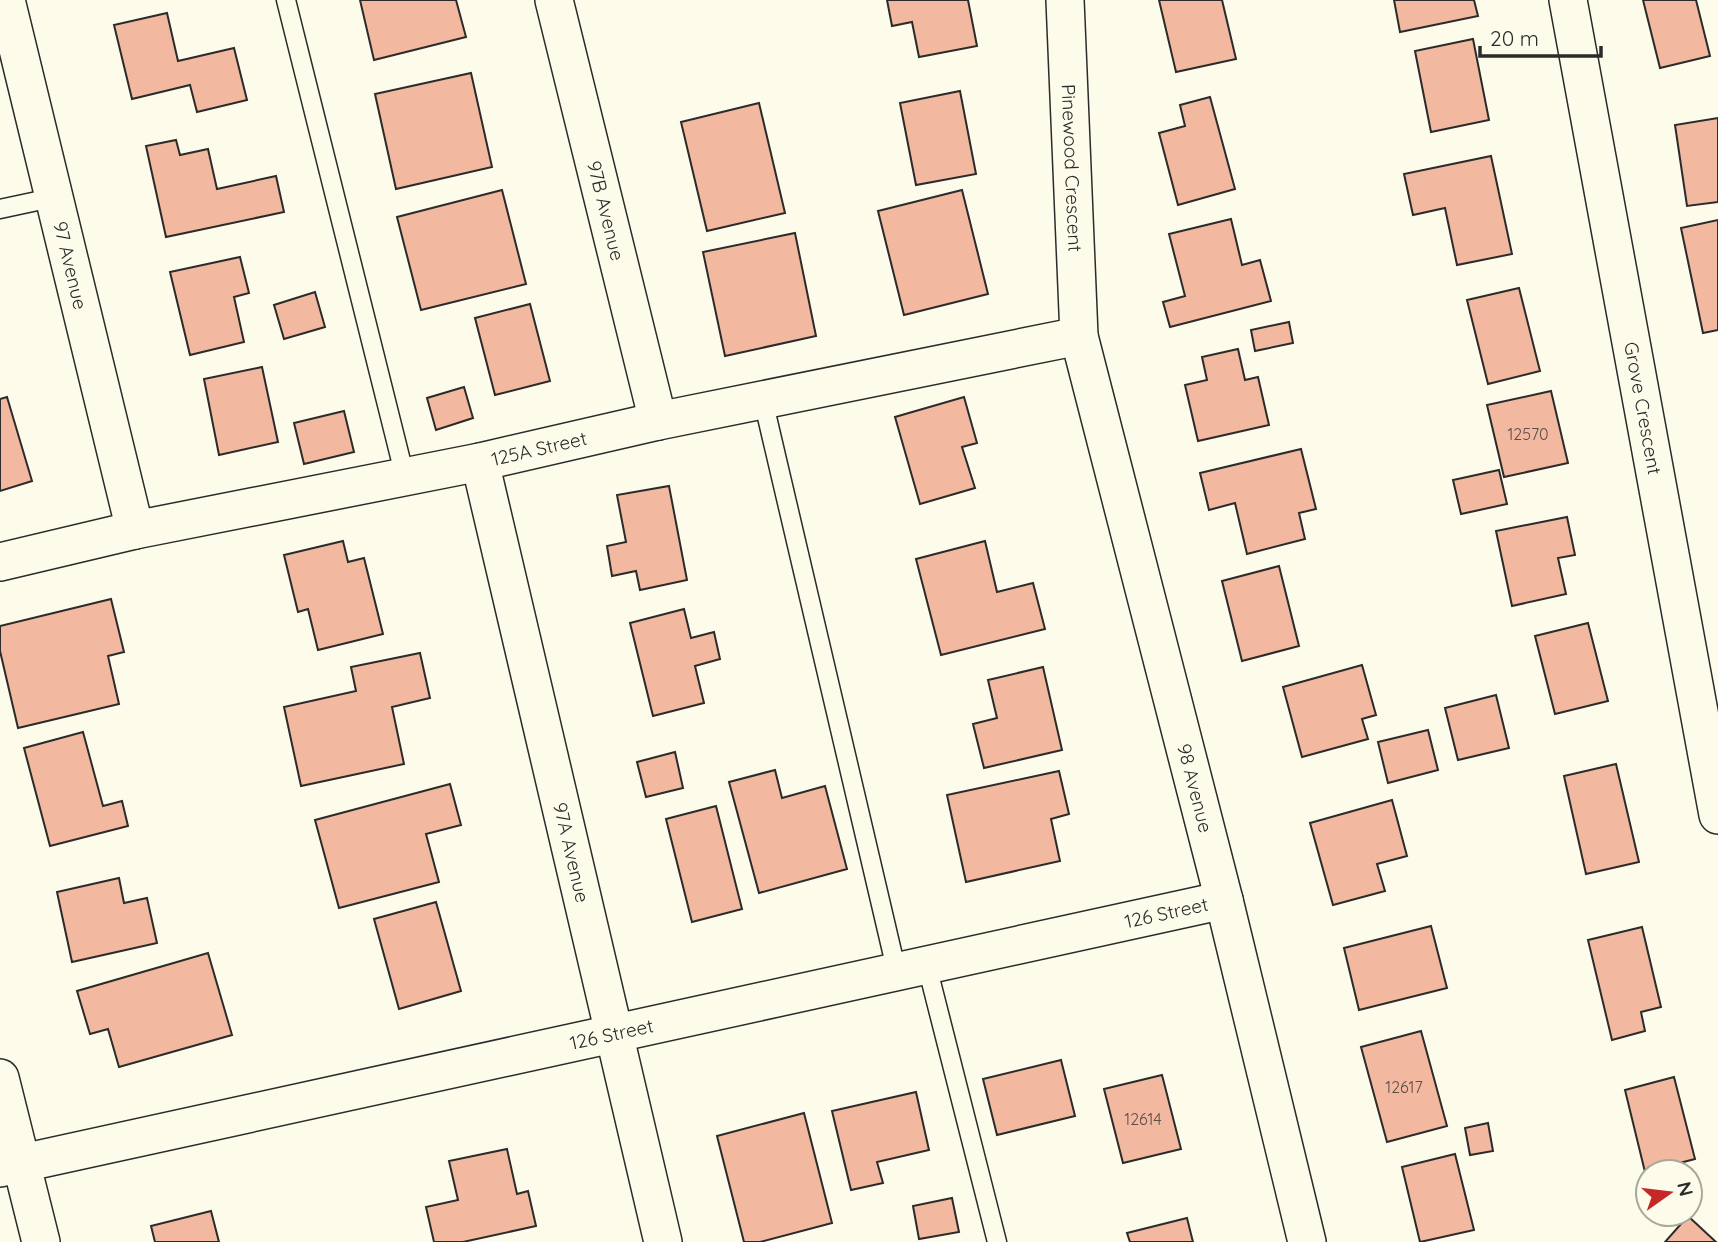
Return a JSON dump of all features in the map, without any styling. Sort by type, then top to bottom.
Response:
[{"type":"street","name":"97 Avenue","points":[[6,0],[135,530]]},
{"type":"street","name":"97B Avenue","points":[[554,0],[657,421]]},
{"type":"street","name":"Pinewood Crescent","points":[[1065,0],[1079,336]]},
{"type":"street","name":"Grove Crescent","points":[[1568,0],[1718,815]]},
{"type":"street","name":"125A Street","points":[[0,562],[135,530],[480,462],[657,421],[1079,336]]},
{"type":"street","name":"98 Avenue","points":[[1079,336],[1224,901],[1307,1242]]},
{"type":"street","name":"97A Avenue","points":[[480,462],[663,1242]]},
{"type":"street","name":"126 Street","points":[[11,1166],[1224,901]]},
{"type":"street","points":[[0,1078],[11,1166],[41,1242]]},
{"type":"lane","points":[[286,0],[405,477]]},
{"type":"lane","points":[[0,209],[56,197]]},
{"type":"lane","points":[[763,400],[912,970],[997,1242]]},
{"type":"building","points":[[360,0],[456,0],[466,37],[374,60]]},
{"type":"building","points":[[887,0],[968,0],[977,46],[919,57],[912,22],[892,26]]},
{"type":"building","points":[[1159,0],[1222,0],[1236,59],[1176,72]]},
{"type":"building","points":[[1394,0],[1474,0],[1478,16],[1400,32]]},
{"type":"building","points":[[1643,0],[1696,0],[1710,56],[1660,68]]},
{"type":"building","points":[[167,13],[178,61],[234,48],[247,100],[197,112],[190,85],[132,99],[114,25]]},
{"type":"building","points":[[1473,39],[1489,120],[1431,132],[1415,51]]},
{"type":"building","points":[[471,73],[492,167],[396,189],[375,94]]},
{"type":"building","points":[[960,91],[976,174],[916,185],[900,103]]},
{"type":"building","points":[[1210,97],[1235,189],[1178,205],[1159,133],[1185,126],[1180,105]]},
{"type":"building","points":[[759,103],[785,213],[707,231],[681,122]]},
{"type":"building","points":[[1718,118],[1718,202],[1687,206],[1675,125]]},
{"type":"building","points":[[176,140],[180,155],[208,149],[217,189],[276,176],[284,212],[166,237],[146,146]]},
{"type":"building","points":[[1491,156],[1512,254],[1457,265],[1445,208],[1413,215],[1404,174]]},
{"type":"building","points":[[502,190],[526,284],[421,310],[397,217]]},
{"type":"building","points":[[962,190],[988,294],[904,315],[878,211]]},
{"type":"building","points":[[1231,219],[1242,265],[1260,260],[1271,301],[1170,327],[1163,302],[1185,296],[1169,234]]},
{"type":"building","points":[[1718,220],[1718,330],[1703,333],[1681,228]]},
{"type":"building","points":[[795,233],[816,336],[725,356],[703,252]]},
{"type":"building","points":[[240,257],[249,293],[234,297],[244,342],[190,355],[170,272]]},
{"type":"building","points":[[1519,288],[1540,371],[1488,384],[1467,300]]},
{"type":"building","points":[[315,292],[325,327],[284,339],[274,305]]},
{"type":"building","points":[[530,304],[550,381],[495,395],[475,318]]},
{"type":"building","points":[[1289,322],[1293,343],[1255,351],[1251,330]]},
{"type":"building","points":[[1238,349],[1245,380],[1258,377],[1269,425],[1198,441],[1185,385],[1207,380],[1202,357]]},
{"type":"building","points":[[262,367],[278,442],[219,455],[204,379]]},
{"type":"building","points":[[464,387],[473,418],[436,430],[427,398]]},
{"type":"building","points":[[1551,391],[1568,463],[1504,477],[1487,405]]},
{"type":"building","points":[[7,397],[32,481],[0,491],[0,399]]},
{"type":"building","points":[[964,397],[977,443],[962,447],[975,488],[920,504],[895,417]]},
{"type":"building","points":[[344,411],[354,452],[304,464],[294,423]]},
{"type":"building","points":[[1301,449],[1316,509],[1299,513],[1305,539],[1247,554],[1235,503],[1209,510],[1200,473]]},
{"type":"building","points":[[1499,470],[1507,504],[1461,514],[1453,480]]},
{"type":"building","points":[[669,486],[687,580],[640,590],[636,571],[612,576],[607,546],[626,542],[617,495]]},
{"type":"building","points":[[1567,517],[1575,555],[1558,558],[1566,594],[1512,606],[1496,531]]},
{"type":"building","points":[[343,541],[348,562],[364,558],[383,634],[318,650],[308,609],[298,612],[284,555]]},
{"type":"building","points":[[985,541],[997,592],[1033,583],[1045,629],[941,655],[916,559]]},
{"type":"building","points":[[1279,566],[1299,646],[1242,661],[1222,581]]},
{"type":"building","points":[[111,599],[124,652],[108,656],[119,704],[18,728],[0,651],[0,626]]},
{"type":"building","points":[[684,609],[691,638],[714,632],[720,659],[695,666],[704,703],[653,716],[630,623]]},
{"type":"building","points":[[1588,623],[1608,701],[1555,714],[1535,636]]},
{"type":"building","points":[[420,653],[430,698],[392,707],[404,764],[301,786],[284,707],[356,691],[351,667]]},
{"type":"building","points":[[1362,665],[1376,715],[1362,719],[1368,739],[1302,757],[1283,687]]},
{"type":"building","points":[[1043,667],[1062,750],[984,768],[973,724],[997,718],[988,680]]},
{"type":"building","points":[[1496,695],[1509,748],[1458,760],[1445,708]]},
{"type":"building","points":[[1428,730],[1438,770],[1388,783],[1378,742]]},
{"type":"building","points":[[83,732],[103,806],[122,801],[128,826],[50,846],[24,748]]},
{"type":"building","points":[[675,752],[683,788],[646,797],[637,762]]},
{"type":"building","points":[[1616,764],[1639,862],[1586,874],[1564,776]]},
{"type":"building","points":[[775,770],[782,798],[825,786],[847,869],[759,893],[729,782]]},
{"type":"building","points":[[1059,771],[1069,814],[1051,819],[1060,861],[966,882],[947,795]]},
{"type":"building","points":[[450,784],[461,825],[426,834],[439,882],[339,908],[315,820]]},
{"type":"building","points":[[1392,800],[1407,856],[1377,864],[1385,891],[1333,905],[1310,823]]},
{"type":"building","points":[[716,806],[742,909],[692,922],[666,819]]},
{"type":"building","points":[[119,878],[124,903],[147,898],[157,943],[72,962],[57,892]]},
{"type":"building","points":[[436,902],[461,991],[399,1009],[374,919]]},
{"type":"building","points":[[1431,926],[1447,988],[1359,1010],[1344,948]]},
{"type":"building","points":[[1642,927],[1661,1007],[1641,1012],[1645,1031],[1612,1040],[1588,940]]},
{"type":"building","points":[[208,953],[232,1035],[119,1067],[108,1029],[90,1034],[77,991]]},
{"type":"building","points":[[1421,1031],[1447,1126],[1387,1142],[1361,1047]]},
{"type":"building","points":[[1061,1060],[1075,1116],[997,1135],[983,1079]]},
{"type":"building","points":[[1162,1075],[1181,1149],[1123,1163],[1104,1089]]},
{"type":"building","points":[[1674,1077],[1695,1158],[1642,1158],[1625,1090]]},
{"type":"building","points":[[916,1092],[929,1150],[877,1162],[883,1183],[851,1190],[832,1111]]},
{"type":"building","points":[[804,1113],[832,1223],[760,1242],[744,1242],[717,1136]]},
{"type":"building","points":[[1488,1123],[1493,1151],[1470,1155],[1465,1128]]},
{"type":"building","points":[[507,1149],[517,1194],[528,1191],[536,1226],[463,1242],[434,1242],[426,1207],[458,1200],[449,1161]]},
{"type":"building","points":[[1455,1154],[1474,1230],[1420,1242],[1402,1167]]},
{"type":"building","points":[[952,1198],[959,1232],[919,1239],[913,1206]]},
{"type":"building","points":[[211,1211],[219,1242],[155,1242],[151,1226]]},
{"type":"building","points":[[1187,1218],[1193,1242],[1130,1242],[1127,1233]]},
{"type":"building","points":[[1677,1228],[1701,1228],[1716,1242],[1665,1242]]}]
